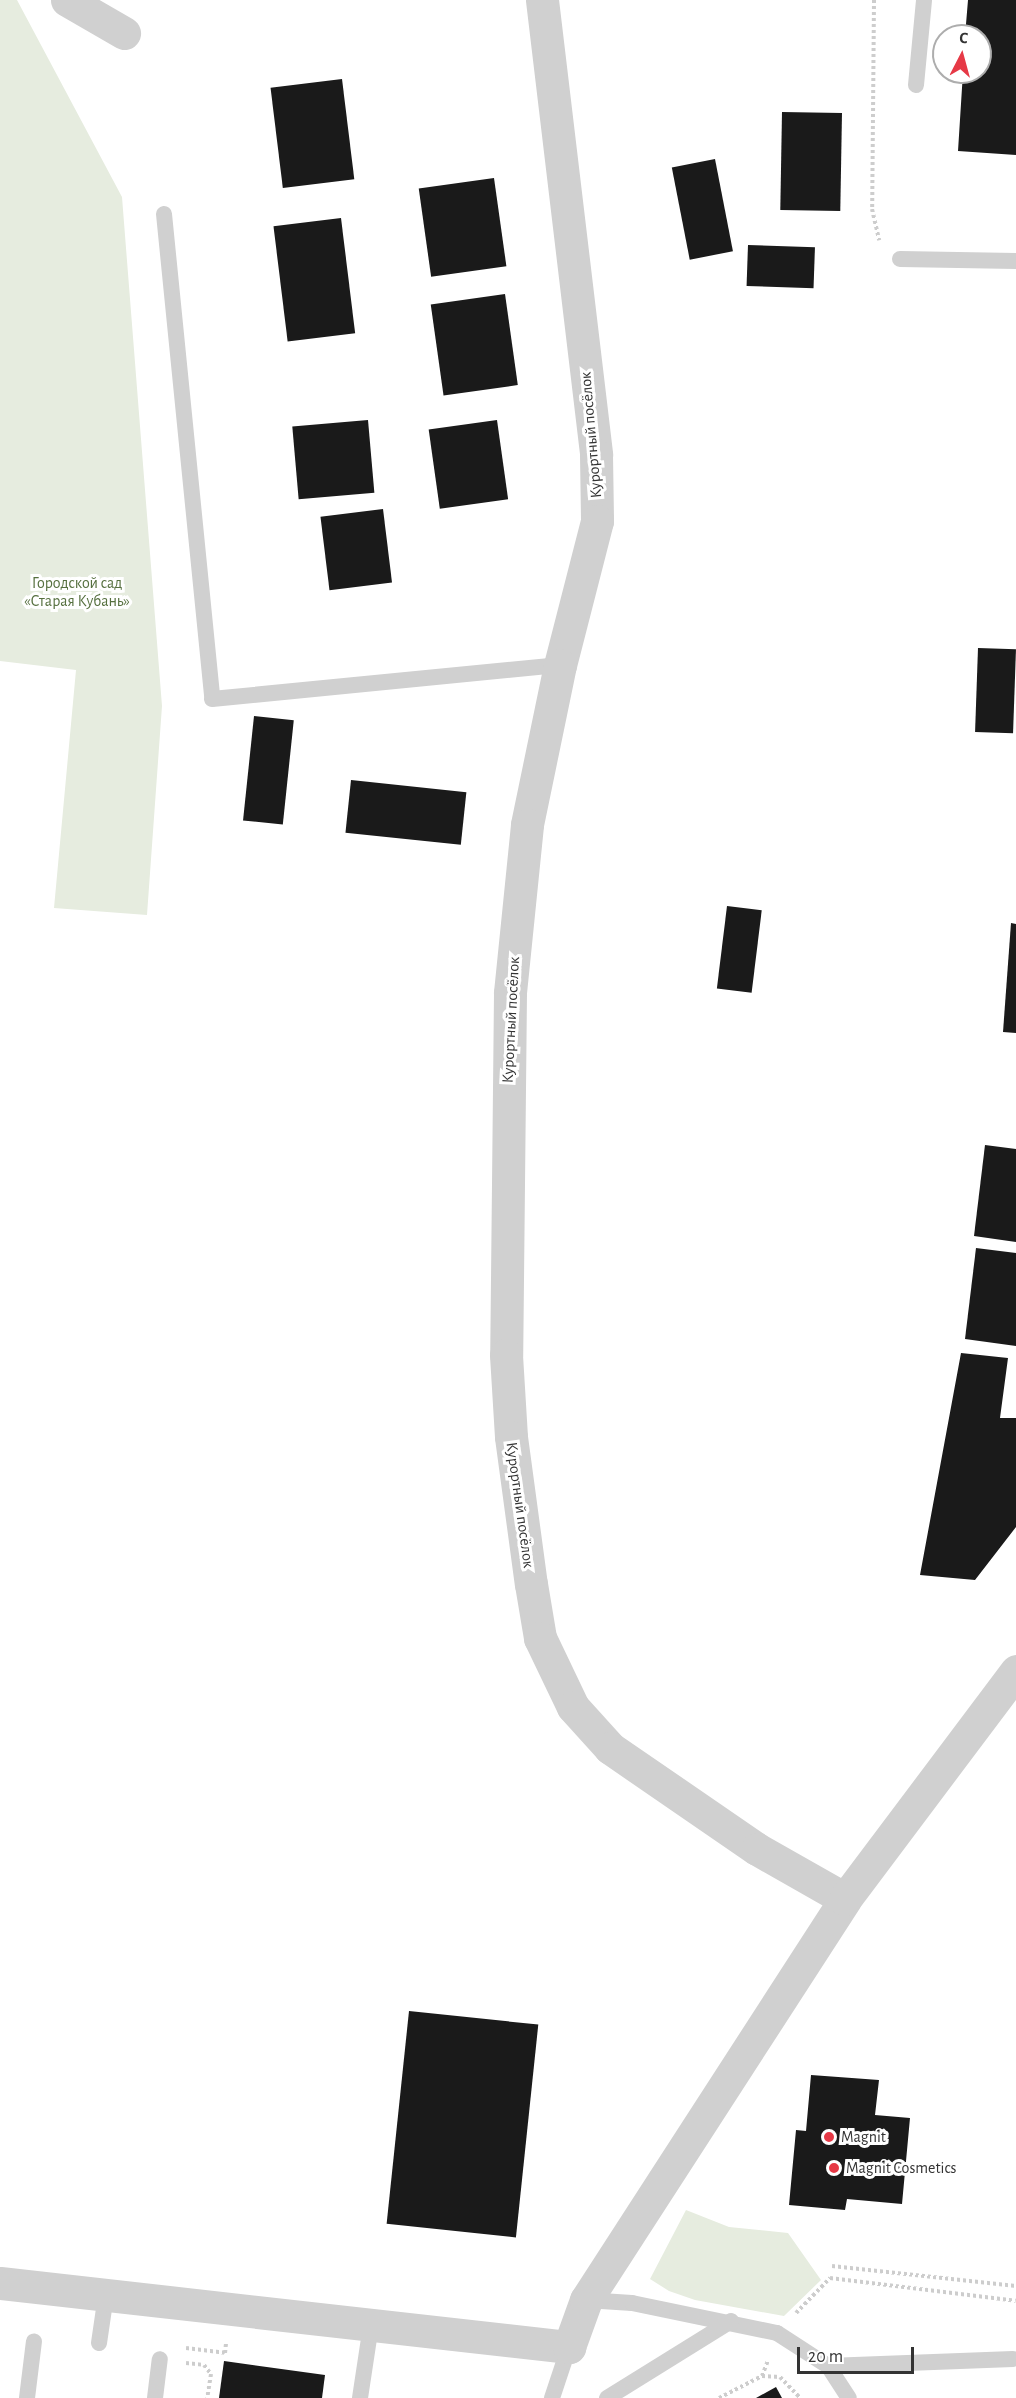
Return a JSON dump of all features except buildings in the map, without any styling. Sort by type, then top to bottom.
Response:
[{"type":"street","points":[[67,0],[124,33]]},
{"type":"street","name":"Курортный посёлок","points":[[543,0],[596,455],[597,521],[560,664],[527,825],[510,993],[505,1188],[506,1355],[511,1437],[540,1638],[573,1707],[610,1748],[757,1849],[845,1899]]},
{"type":"street","points":[[0,2283],[568,2347],[585,2300],[845,1899],[1016,1671]]},
{"type":"lane","points":[[916,85],[924,0]]},
{"type":"lane","points":[[164,214],[213,699],[560,664]]},
{"type":"lane","points":[[900,259],[1016,261]]},
{"type":"lane","points":[[99,2343],[106,2295]]},
{"type":"lane","points":[[585,2300],[632,2303],[731,2321],[777,2333],[828,2366],[849,2398]]},
{"type":"lane","points":[[607,2398],[731,2321]]},
{"type":"lane","points":[[360,2398],[371,2325]]},
{"type":"lane","points":[[27,2398],[34,2341]]},
{"type":"lane","points":[[552,2398],[568,2347]]},
{"type":"lane","points":[[155,2398],[160,2359]]},
{"type":"lane","points":[[828,2366],[1012,2359]]},
{"type":"path","points":[[874,0],[872,209],[882,249],[900,259]]},
{"type":"path","points":[[832,2266],[1016,2286]]},
{"type":"path","points":[[830,2278],[1016,2301]]},
{"type":"path","points":[[183,2347],[225,2353]]},
{"type":"path","points":[[719,2398],[762,2376],[780,2377],[800,2398]]},
{"type":"green space","name":"Городской сад «Старая Кубань»","points":[[0,0],[17,0],[122,197],[162,706],[147,915],[54,908],[76,670],[0,661]]},
{"type":"green space","points":[[686,2210],[729,2227],[788,2233],[821,2280],[784,2316],[695,2300],[669,2291],[650,2279]]},
{"type":"place","name":"Magnit","points":[[829,2137]]},
{"type":"place","name":"Magnit Cosmetics","points":[[834,2168]]}]
